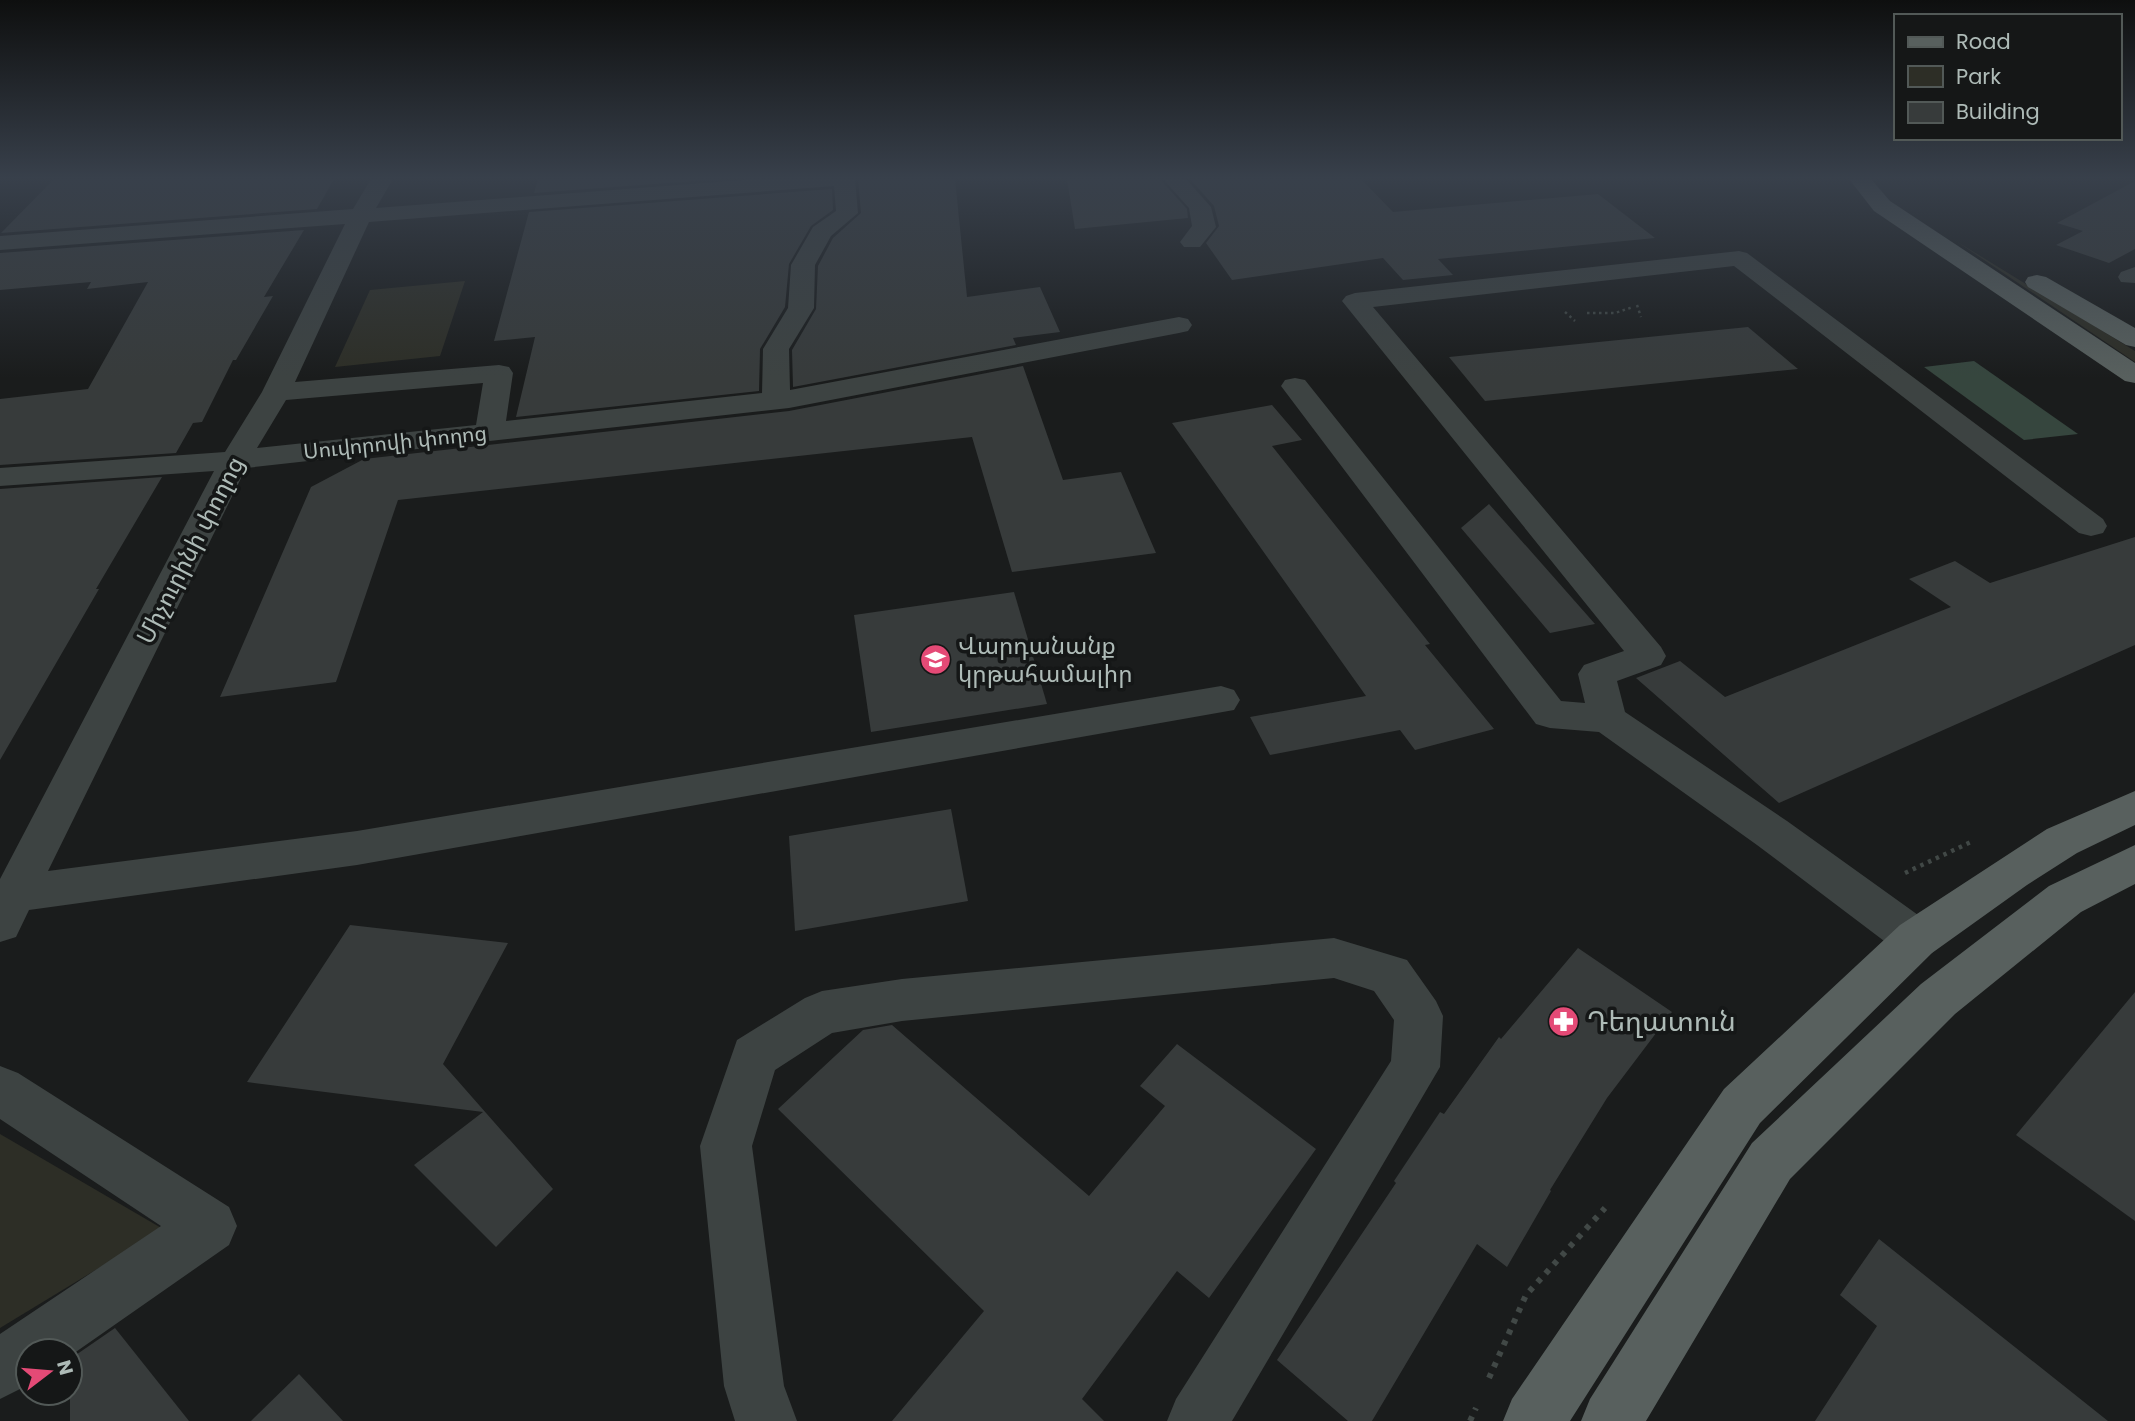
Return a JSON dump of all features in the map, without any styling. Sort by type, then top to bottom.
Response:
[{"type":"main road","points":[[1941,245],[2135,375]]},
{"type":"main road","points":[[1979,245],[2135,339]]},
{"type":"main road","points":[[1534,1421],[1742,1106],[1916,939],[2052,847],[2135,807]]},
{"type":"main road","points":[[1612,1421],[1771,1161],[1938,999],[2065,899],[2135,863]]},
{"type":"street","name":"Միչուրինի փողոց","points":[[5,912],[236,460],[276,393],[346,245]]},
{"type":"street","points":[[783,399],[776,349],[801,308],[803,265],[814,245]]},
{"type":"street","points":[[1608,719],[1597,674],[1648,656],[1356,301],[1740,258],[2091,526]]},
{"type":"street","name":"Սուվորովի փողոց","points":[[0,477],[236,460],[783,399],[1179,325]]},
{"type":"street","points":[[276,393],[499,373],[490,431]]},
{"type":"street","points":[[1294,386],[1550,714],[1608,719],[1772,833],[1916,939]]},
{"type":"street","points":[[5,912],[357,848],[1221,700]]},
{"type":"street","points":[[766,1421],[754,1385],[726,1146],[755,1056],[822,1013],[902,1000],[1334,958],[1390,975],[1419,1016],[1415,1067],[1198,1421]]},
{"type":"street","points":[[0,1090],[209,1226],[0,1369]]},
{"type":"path","points":[[1637,305],[1641,317]]},
{"type":"path","points":[[1564,311],[1575,321]]},
{"type":"green space","points":[[1962,245],[2135,351],[2135,362]]},
{"type":"green space","points":[[465,281],[440,356],[335,367],[370,290]]},
{"type":"green space","points":[[0,1134],[163,1229],[0,1328]]},
{"type":"shaded area","points":[[1974,361],[2078,434],[2024,440],[1924,367]]},
{"type":"building","points":[[102,245],[295,245],[264,297],[273,296],[236,360],[233,360],[202,422],[193,423],[176,453],[0,465],[0,399],[88,389],[148,282],[87,289],[91,282],[0,290],[0,253]]},
{"type":"building","points":[[520,245],[800,245],[789,264],[785,307],[760,349],[759,391],[516,417],[535,337],[494,341]]},
{"type":"building","points":[[829,245],[962,245],[967,297],[1040,287],[1060,332],[1013,338],[1016,345],[793,387],[792,350],[816,309],[818,266]]},
{"type":"building","points":[[1208,245],[1579,245],[1438,259],[1453,275],[1403,280],[1383,258],[1232,280]]},
{"type":"building","points":[[2057,245],[2135,245],[2135,249],[2109,263]]},
{"type":"building","points":[[1748,327],[1798,369],[1485,401],[1449,357]]},
{"type":"building","points":[[1023,366],[1063,480],[1121,472],[1156,553],[1012,572],[972,437],[398,500],[336,682],[220,697],[311,487],[364,459],[789,411]]},
{"type":"building","points":[[1272,405],[1302,440],[1272,446],[1430,644],[1425,645],[1494,729],[1415,750],[1400,730],[1270,755],[1250,717],[1366,696],[1172,423]]},
{"type":"building","points":[[162,477],[96,589],[99,589],[0,760],[0,489]]},
{"type":"building","points":[[1489,504],[1595,624],[1550,633],[1461,528]]},
{"type":"building","points":[[2135,537],[2135,645],[1779,803],[1636,678],[1680,661],[1725,697],[1951,607],[1909,579],[1955,561],[1990,583]]},
{"type":"building","points":[[1014,592],[1047,704],[871,732],[854,615]]},
{"type":"building","points":[[951,809],[968,901],[795,931],[789,836]]},
{"type":"building","points":[[350,925],[508,943],[443,1064],[553,1189],[496,1247],[414,1165],[483,1112],[247,1082]]},
{"type":"building","points":[[1578,948],[1672,1012],[1607,1098],[1550,1190],[1507,1267],[1477,1244],[1372,1421],[1348,1421],[1277,1360],[1396,1183],[1394,1181],[1440,1112],[1444,1114],[1499,1037],[1501,1039]]},
{"type":"building","points":[[2135,992],[2135,1221],[2016,1135]]},
{"type":"building","points":[[892,1025],[1089,1196],[1165,1106],[1140,1086],[1177,1044],[1316,1149],[1209,1298],[1177,1271],[1082,1399],[1104,1421],[892,1421],[984,1311],[778,1109],[863,1030]]},
{"type":"building","points":[[1879,1239],[2108,1421],[1815,1421],[1877,1326],[1840,1295]]},
{"type":"building","points":[[115,1328],[189,1421],[70,1421],[70,1407],[84,1407],[84,1349]]},
{"type":"building","points":[[299,1374],[343,1421],[251,1421]]},
{"type":"place","name":"Վարդանանք կրթահամալիր","points":[[935,659]]},
{"type":"place","name":"Դեղատուն","points":[[1564,1021]]}]
